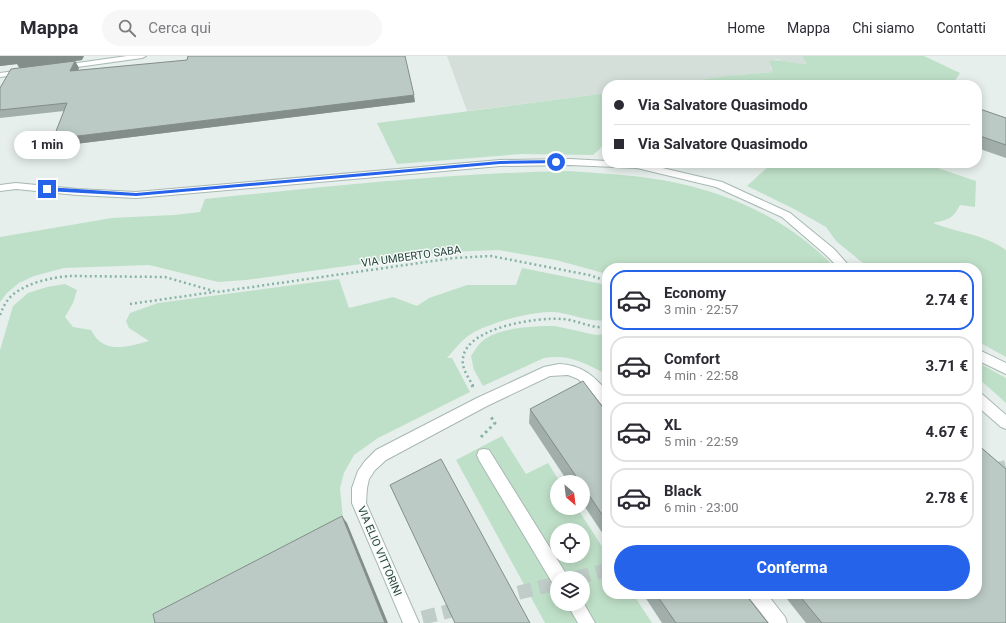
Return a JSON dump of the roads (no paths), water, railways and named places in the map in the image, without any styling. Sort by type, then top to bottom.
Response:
[{"type":"street","points":[[0,188],[16,186],[78,192],[136,195],[500,163],[570,162],[602,163]]},
{"type":"street","points":[[650,168],[719,184],[786,215],[841,263]]},
{"type":"street","points":[[982,357],[1006,369]]},
{"type":"street","name":"VIA ELIO VITTORINI","points":[[411,623],[359,503],[358,490],[362,476],[370,464],[479,396],[548,371],[558,369],[578,371],[586,376],[602,395]]},
{"type":"street","points":[[982,402],[1006,423]]},
{"type":"street","points":[[484,455],[555,571]]},
{"type":"street","points":[[760,599],[779,623]]},
{"type":"street","points":[[579,611],[587,623]]},
{"type":"lane","points":[[54,68],[142,56]]},
{"type":"lane","points":[[0,75],[32,70]]},
{"type":"tunnel","points":[[982,473],[1006,467]]},
{"type":"tunnel","points":[[590,574],[602,571]]},
{"type":"tunnel","points":[[498,598],[550,585]]},
{"type":"tunnel","points":[[402,623],[465,607]]}]
